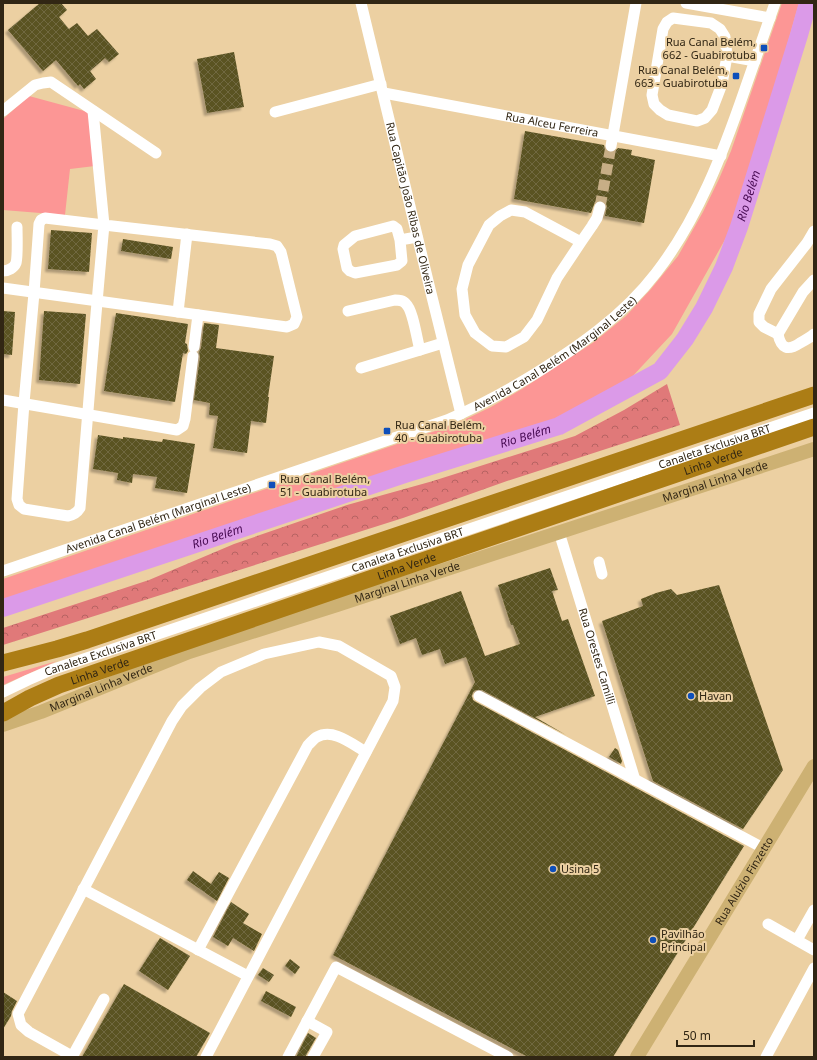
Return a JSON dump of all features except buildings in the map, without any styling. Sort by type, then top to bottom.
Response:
[{"type":"highway","points":[[3,663],[87,640],[814,394]]},
{"type":"highway","name":"Linha Verde","points":[[3,713],[30,698],[59,685],[814,427]]},
{"type":"main road","name":"Marginal Linha Verde","points":[[3,725],[41,712],[189,652],[814,448]]},
{"type":"main road","name":"Rua Aluízio Finzetto","points":[[637,1057],[814,766]]},
{"type":"street","name":"Rua Capitão João Ribas de Oliveira","points":[[361,3],[461,414]]},
{"type":"street","points":[[612,141],[636,3]]},
{"type":"street","points":[[686,3],[770,18]]},
{"type":"street","name":"Avenida Canal Belém (Marginal Leste)","points":[[3,571],[429,427],[461,414],[491,399],[544,368],[588,338],[625,308],[641,292],[669,254],[698,205],[721,156],[775,3]]},
{"type":"street","points":[[673,18],[711,23],[720,30],[725,37],[727,56],[722,84],[712,110],[705,118],[696,121],[668,115],[654,104],[652,95],[663,29],[667,22],[673,18]]},
{"type":"street","points":[[727,56],[755,61]]},
{"type":"street","points":[[3,111],[35,86],[51,82],[156,153]]},
{"type":"street","name":"Rua Alceu Ferreira","points":[[275,112],[382,89],[612,141],[721,156]]},
{"type":"street","points":[[3,288],[34,293],[96,301],[178,312],[287,327],[294,324],[297,317],[280,252],[277,246],[270,244],[187,234],[104,225],[45,218],[41,220],[39,224],[34,293],[24,403],[17,499],[19,505],[24,509],[68,516],[73,515],[80,508],[96,301],[104,225],[94,111]]},
{"type":"street","points":[[581,242],[525,212],[511,210],[500,216],[489,225],[468,265],[462,289],[465,315],[475,333],[492,346],[506,347],[524,337],[537,320],[557,278],[581,242],[597,218],[600,207]]},
{"type":"street","points":[[393,226],[397,229],[400,240],[402,261],[397,265],[355,273],[347,268],[343,249],[344,245],[355,236],[393,226]]},
{"type":"street","points":[[3,271],[13,268],[16,262],[17,227]]},
{"type":"street","points":[[778,334],[764,327],[759,322],[758,314],[771,289],[807,243],[814,231]]},
{"type":"street","points":[[178,312],[187,234]]},
{"type":"street","points":[[400,240],[417,237]]},
{"type":"street","points":[[814,280],[803,292],[778,334],[780,342],[784,347],[790,348],[814,334]]},
{"type":"street","points":[[348,311],[395,300],[402,300],[408,305],[411,312],[420,350]]},
{"type":"street","points":[[3,400],[177,430],[183,426],[185,419],[198,315]]},
{"type":"street","points":[[361,368],[443,343]]},
{"type":"street","name":"Canaleta Exclusiva BRT","points":[[3,692],[51,670],[814,413]]},
{"type":"street","name":"Rua Orestes Camilli","points":[[559,532],[635,780]]},
{"type":"street","points":[[599,562],[602,574]]},
{"type":"street","points":[[104,999],[72,1057],[29,1032],[21,1025],[18,1014],[172,721],[182,706],[200,688],[221,672],[264,654],[319,642],[339,646],[391,676],[396,687],[393,700],[206,1057]]},
{"type":"street","points":[[479,696],[763,848]]},
{"type":"street","points":[[198,950],[308,746],[317,737],[328,733],[339,736],[366,752]]},
{"type":"street","points":[[83,889],[248,976]]},
{"type":"street","points":[[797,940],[814,910]]},
{"type":"street","points":[[768,924],[814,950]]},
{"type":"street","points":[[288,1057],[336,968],[508,1057]]},
{"type":"street","points":[[766,1057],[814,968]]},
{"type":"street","points":[[307,1021],[327,1032],[313,1057]]},
{"type":"shaded area","points":[[782,3],[799,3],[736,220],[672,334],[629,380],[558,421],[432,461],[3,603],[3,579],[444,428],[491,407],[522,389],[594,342],[626,316],[651,289],[678,256],[703,212],[731,151]]},
{"type":"shaded area","points":[[29,96],[88,112],[95,166],[70,169],[65,215],[3,210],[3,119]]},
{"type":"shaded area","points":[[57,661],[3,685],[3,677]]},
{"type":"green space","points":[[667,384],[680,425],[507,481],[403,518],[3,645],[3,628],[149,580],[234,544],[347,505],[433,481],[575,436],[624,410]]},
{"type":"waterway","name":"Rio Belém","points":[[3,608],[405,474],[559,426],[660,371],[685,339],[704,308],[724,267],[739,227],[808,3]]},
{"type":"tunnel","points":[[600,207],[611,146]]},
{"type":"place","name":"Rua Canal Belém, 662 - Guabirotuba","points":[[764,48]]},
{"type":"place","name":"Rua Canal Belém, 663 - Guabirotuba","points":[[736,76]]},
{"type":"place","name":"Rua Canal Belém, 40 - Guabirotuba","points":[[387,431]]},
{"type":"place","name":"Rua Canal Belém, 51 - Guabirotuba","points":[[272,485]]},
{"type":"place","name":"Havan","points":[[691,696]]},
{"type":"place","name":"Usina 5","points":[[553,869]]},
{"type":"place","name":"Pavilhão Principal","points":[[653,940]]}]
